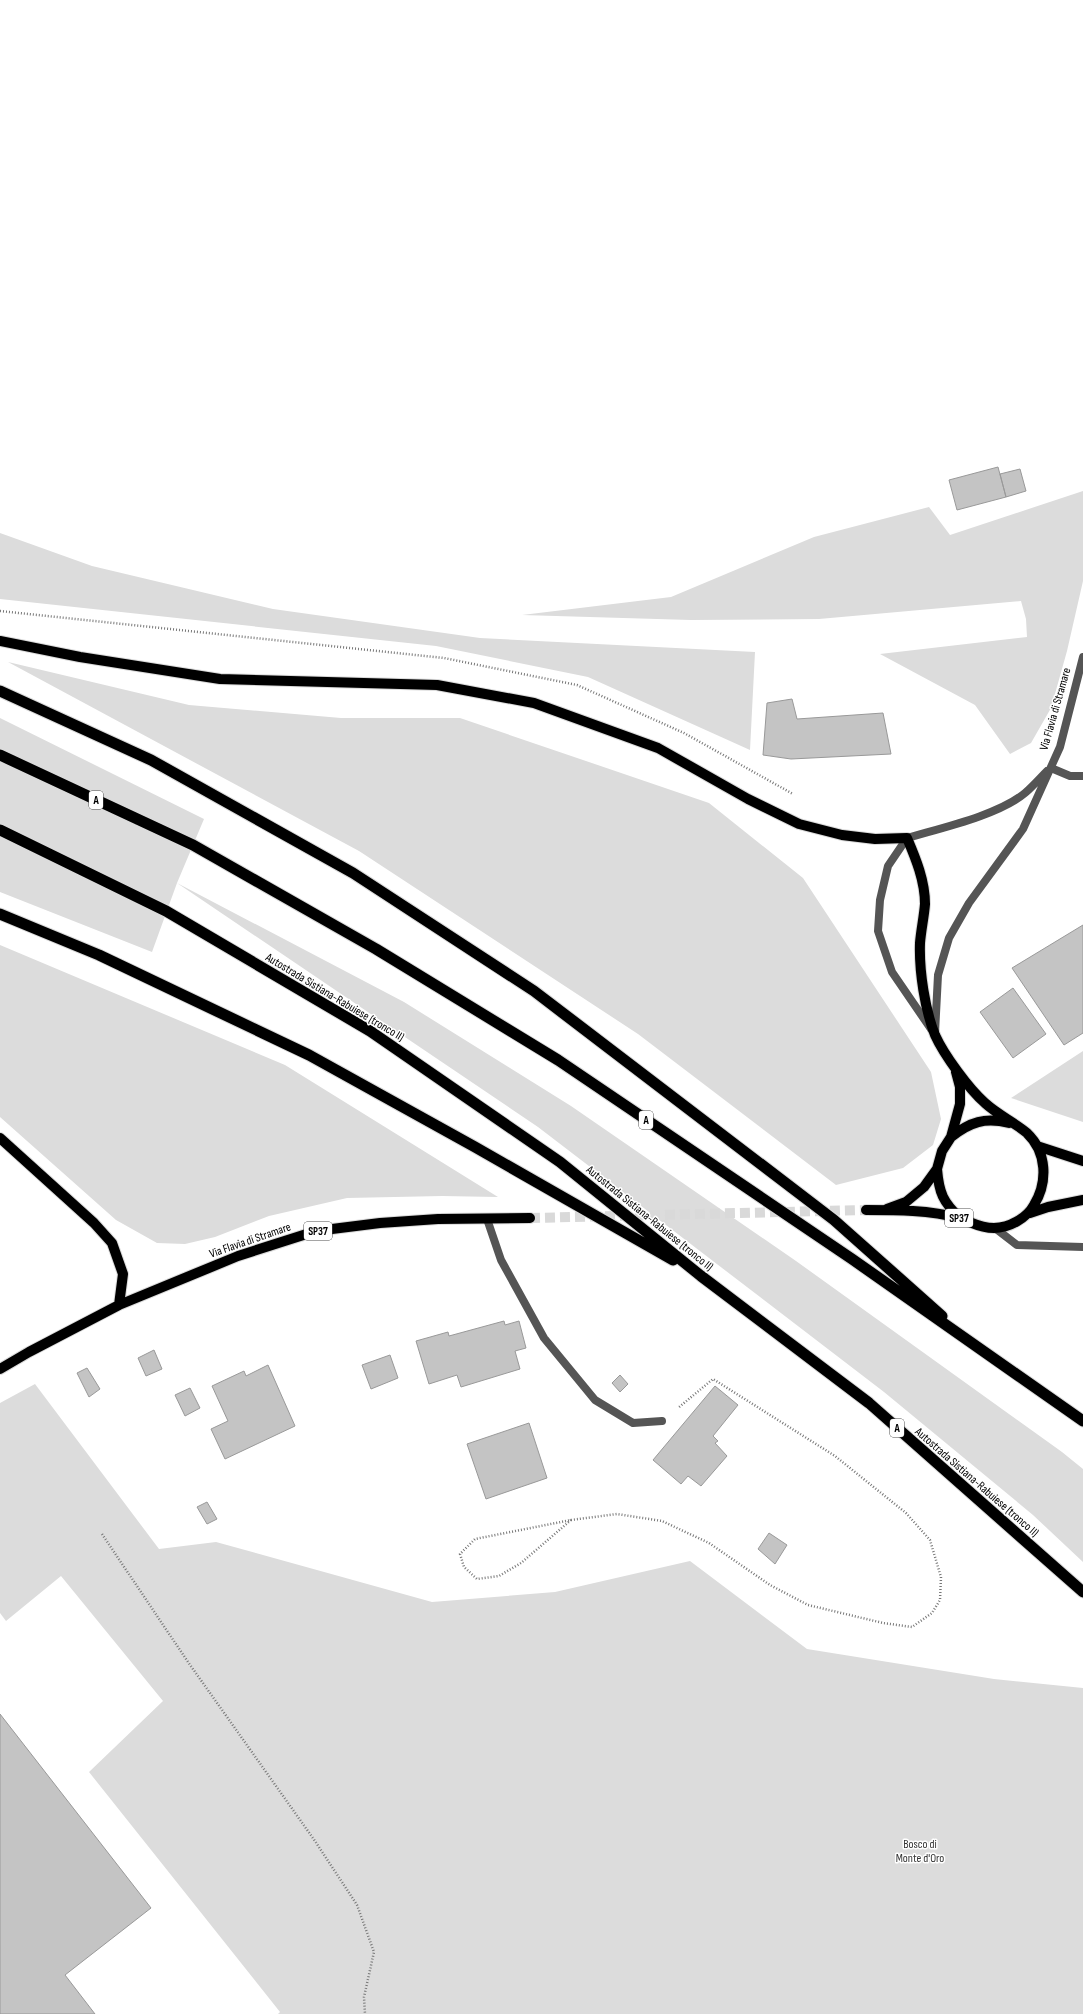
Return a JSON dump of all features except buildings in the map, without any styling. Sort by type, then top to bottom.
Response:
[{"type":"highway","points":[[0,691],[151,760],[346,869],[534,991],[834,1220],[983,1352]]},
{"type":"highway","name":"A","points":[[0,755],[193,845],[376,949],[558,1060],[845,1255],[1083,1421]]},
{"type":"highway","name":"Autostrada Sistiana-Rabuiese (tronco II)","points":[[0,830],[166,911],[377,1035],[560,1162],[701,1276],[869,1403],[1083,1592]]},
{"type":"highway","points":[[0,914],[99,955],[309,1055],[468,1143],[701,1276]]},
{"type":"main road","points":[[0,640],[80,657],[220,679],[437,685],[534,703],[658,748],[748,799],[799,824],[842,835],[875,839],[907,838],[920,870],[925,904],[920,943],[921,981],[935,1035],[956,1070],[984,1103],[1012,1124]]},
{"type":"main road","points":[[951,1137],[960,1104],[960,1087],[956,1070]]},
{"type":"main road","name":"SP37","points":[[1030,1213],[1039,1197],[1044,1178],[1043,1162],[1037,1146],[1026,1133],[1012,1124],[996,1120],[980,1121],[964,1126],[951,1137],[942,1151],[937,1169],[938,1188],[946,1205],[960,1218],[976,1226],[995,1228],[1013,1223],[1030,1213],[1048,1207],[1083,1200]]},
{"type":"main road","points":[[0,1138],[94,1223],[112,1243],[123,1274],[119,1305]]},
{"type":"main road","name":"SP37","points":[[1037,1146],[1083,1161]]},
{"type":"main road","name":"SP37","points":[[883,1210],[906,1202],[924,1187],[937,1169]]},
{"type":"main road","name":"SP37","points":[[866,1210],[924,1213],[960,1218]]},
{"type":"main road","name":"Via Flavia di Stramare","points":[[0,1369],[29,1352],[119,1305],[238,1256],[316,1231],[380,1223],[438,1219],[530,1218]]},
{"type":"street","name":"Via Flavia di Stramare","points":[[935,1035],[938,975],[949,938],[969,903],[1023,829],[1060,747],[1083,657]]},
{"type":"street","points":[[935,1035],[892,972],[878,931],[880,900],[888,866],[907,838],[956,824],[994,810],[1024,794],[1051,768],[1070,776],[1083,776]]},
{"type":"street","points":[[487,1218],[501,1260],[544,1338],[595,1400],[633,1423],[662,1422]]},
{"type":"street","points":[[995,1228],[1018,1244],[1083,1247]]},
{"type":"path","points":[[571,1520],[522,1563],[499,1576],[477,1579],[464,1567],[460,1554],[475,1539],[571,1520],[617,1514],[662,1521],[709,1543],[770,1584],[808,1605],[883,1624],[912,1627],[932,1613],[940,1600],[941,1577],[930,1540],[906,1513],[835,1456],[713,1379],[662,1422]]},
{"type":"path","points":[[102,1534],[188,1662],[315,1840],[357,1905],[374,1952],[364,1997],[364,2014]]},
{"type":"green space","points":[[1083,491],[1083,581],[1067,651],[1051,708],[1031,743],[1010,754],[975,705],[880,654],[1027,637],[1026,619],[1021,601],[819,619],[691,620],[522,615],[671,597],[814,537],[929,507],[950,535]]},
{"type":"green space","points":[[0,533],[92,566],[273,609],[480,638],[755,652],[750,750],[588,677],[436,646],[0,599]]},
{"type":"green space","points":[[8,662],[189,705],[341,718],[460,718],[709,803],[803,878],[931,1072],[941,1119],[933,1145],[903,1168],[836,1185],[638,1034],[359,851]]},
{"type":"green space","points":[[0,718],[204,819],[177,883],[152,952],[0,892]]},
{"type":"green space","points":[[177,883],[404,1002],[571,1106],[796,1261],[1062,1452],[1083,1469],[1083,1562],[1033,1515],[884,1392],[538,1127]]},
{"type":"green space","points":[[0,945],[285,1065],[498,1197],[442,1196],[347,1198],[269,1216],[215,1237],[185,1244],[157,1243],[116,1220],[0,1117]]},
{"type":"green space","points":[[1083,1051],[1083,1122],[1011,1098]]},
{"type":"green space","name":"Bosco di Monte d'Oro","points":[[35,1384],[159,1549],[216,1542],[432,1602],[555,1592],[690,1561],[807,1649],[994,1679],[1083,1688],[1083,2014],[278,2014],[280,2012],[89,1772],[163,1701],[61,1576],[6,1621],[0,1613],[0,1403]]},
{"type":"tunnel","points":[[530,1218],[866,1210]]}]
